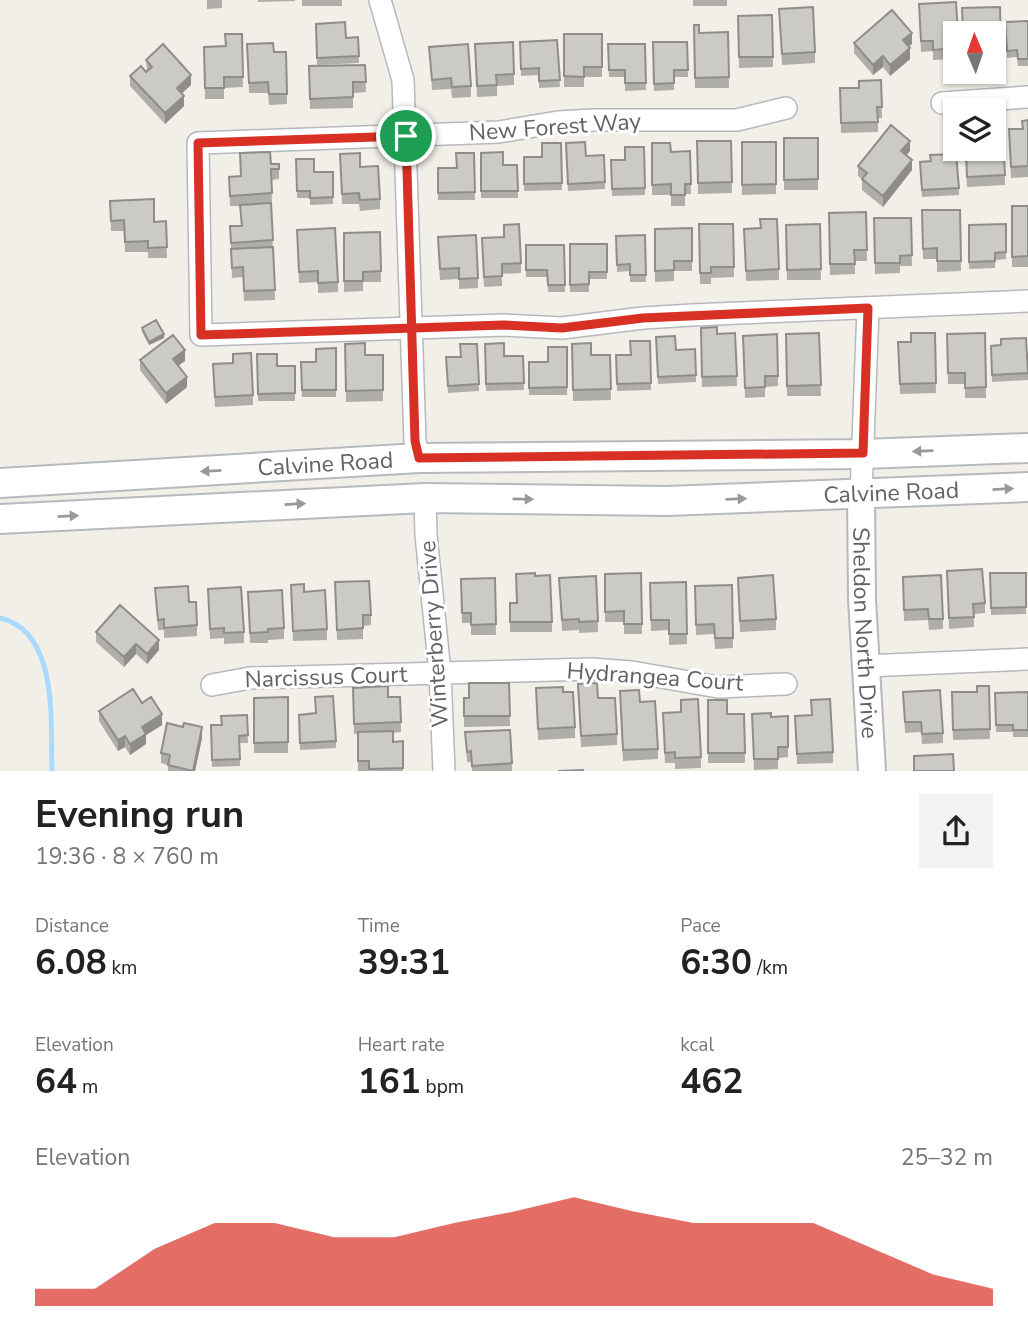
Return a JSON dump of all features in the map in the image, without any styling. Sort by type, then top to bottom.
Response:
[{"type":"main road","name":"Calvine Road","points":[[3,487],[419,458],[863,453],[1028,448]]},
{"type":"main road","name":"Calvine Road","points":[[0,519],[425,498],[667,501],[1028,487]]},
{"type":"street","points":[[380,0],[403,80],[415,441],[419,458]]},
{"type":"street","points":[[942,103],[1028,97]]},
{"type":"street","name":"New Forest Way","points":[[412,327],[201,335],[198,143],[499,132],[558,122],[594,120],[737,120],[786,108]]},
{"type":"street","points":[[412,327],[504,325],[562,328],[643,318],[1028,301]]},
{"type":"street","points":[[861,495],[868,308]]},
{"type":"street","name":"Sheldon North Drive","points":[[861,495],[865,666],[872,771]]},
{"type":"street","name":"Winterberry Drive","points":[[425,498],[426,535],[440,673],[444,771]]},
{"type":"street","points":[[865,666],[1028,659]]},
{"type":"street","name":"Hydrangea Court","points":[[440,673],[611,670],[718,687],[786,684]]},
{"type":"street","name":"Narcissus Court","points":[[212,685],[250,678],[440,673]]},
{"type":"building","points":[[956,2],[957,21],[943,21],[943,49],[933,50],[933,41],[921,41],[919,4]]},
{"type":"building","points":[[813,7],[815,52],[782,54],[779,9]]},
{"type":"building","points":[[1000,7],[1000,21],[963,21],[962,8]]},
{"type":"building","points":[[892,10],[912,33],[903,40],[910,48],[890,65],[883,56],[873,65],[854,43]]},
{"type":"building","points":[[772,15],[773,57],[739,57],[738,16]]},
{"type":"building","points":[[1028,21],[1028,59],[1018,59],[1017,50],[1007,51],[1006,22]]},
{"type":"building","points":[[345,22],[346,38],[358,37],[359,56],[317,58],[316,24]]},
{"type":"building","points":[[694,25],[699,25],[699,33],[728,32],[729,77],[695,78]]},
{"type":"building","points":[[225,34],[242,34],[243,77],[224,77],[224,88],[205,88],[204,47],[226,46]]},
{"type":"building","points":[[564,34],[602,34],[602,67],[584,67],[584,77],[564,76]]},
{"type":"building","points":[[557,40],[560,80],[539,81],[539,68],[521,69],[520,42]]},
{"type":"building","points":[[513,42],[514,74],[496,75],[497,85],[477,86],[475,44]]},
{"type":"building","points":[[653,42],[687,42],[688,70],[674,70],[674,83],[654,84]]},
{"type":"building","points":[[273,43],[274,52],[286,52],[287,94],[269,94],[268,82],[249,83],[247,44]]},
{"type":"building","points":[[163,44],[191,75],[177,88],[184,96],[165,113],[130,76],[141,66],[146,72],[152,67],[146,60]]},
{"type":"building","points":[[468,44],[471,86],[452,87],[451,78],[432,80],[429,47]]},
{"type":"building","points":[[608,44],[645,44],[646,83],[625,83],[625,70],[609,70]]},
{"type":"building","points":[[365,65],[366,82],[353,82],[353,97],[310,99],[309,66]]},
{"type":"building","points":[[881,80],[882,107],[877,107],[878,122],[841,123],[840,88],[859,88],[859,81]]},
{"type":"building","points":[[1028,120],[1028,166],[1011,167],[1009,129],[1023,129],[1022,121]]},
{"type":"building","points":[[891,125],[910,141],[901,151],[912,160],[883,196],[862,179],[867,173],[858,166]]},
{"type":"building","points":[[784,138],[818,138],[818,179],[784,180]]},
{"type":"building","points":[[697,141],[731,141],[732,182],[698,183]]},
{"type":"building","points":[[585,142],[586,156],[604,155],[605,182],[568,184],[566,143]]},
{"type":"building","points":[[742,142],[776,142],[776,184],[742,185]]},
{"type":"building","points":[[542,143],[561,143],[562,183],[524,184],[524,157],[542,157]]},
{"type":"building","points":[[652,143],[670,143],[671,152],[690,151],[691,184],[685,184],[685,195],[671,195],[671,184],[652,185]]},
{"type":"building","points":[[625,147],[644,147],[645,188],[612,189],[611,160],[625,160]]},
{"type":"building","points":[[270,152],[271,164],[279,164],[279,169],[271,169],[272,193],[230,196],[229,177],[241,176],[240,153]]},
{"type":"building","points":[[503,152],[503,165],[517,165],[518,191],[481,191],[481,153]]},
{"type":"building","points":[[360,153],[360,167],[378,166],[380,199],[360,200],[359,193],[342,194],[340,154]]},
{"type":"building","points":[[456,153],[474,153],[475,192],[438,193],[438,168],[457,168]]},
{"type":"building","points":[[943,154],[943,161],[957,161],[959,188],[922,190],[920,162],[931,161],[930,155]]},
{"type":"building","points":[[296,159],[314,159],[314,172],[333,172],[333,197],[310,198],[310,191],[297,191]]},
{"type":"building","points":[[966,161],[1004,161],[1005,175],[967,177]]},
{"type":"building","points":[[154,199],[154,222],[166,221],[167,247],[148,248],[148,241],[125,242],[124,220],[111,221],[110,201]]},
{"type":"building","points":[[271,203],[273,240],[231,243],[230,226],[242,226],[240,205]]},
{"type":"building","points":[[1012,206],[1028,206],[1028,256],[1012,257]]},
{"type":"building","points":[[922,210],[960,210],[961,261],[937,261],[937,248],[923,249]]},
{"type":"building","points":[[866,212],[867,250],[854,250],[855,264],[830,264],[829,213]]},
{"type":"building","points":[[874,218],[911,218],[912,255],[900,256],[900,263],[875,263]]},
{"type":"building","points":[[760,219],[777,219],[779,269],[746,271],[744,229],[761,228]]},
{"type":"building","points":[[519,224],[521,263],[502,264],[502,276],[484,277],[482,238],[504,237],[504,225]]},
{"type":"building","points":[[699,224],[733,224],[734,267],[711,267],[711,273],[700,273]]},
{"type":"building","points":[[820,224],[821,269],[787,270],[786,225]]},
{"type":"building","points":[[1006,224],[1006,252],[995,253],[995,261],[969,262],[969,225]]},
{"type":"building","points":[[335,228],[338,282],[318,283],[318,271],[299,272],[297,230]]},
{"type":"building","points":[[692,228],[692,261],[674,261],[674,270],[655,271],[655,229]]},
{"type":"building","points":[[380,232],[381,271],[363,272],[363,281],[344,281],[344,233]]},
{"type":"building","points":[[476,235],[478,278],[459,279],[459,268],[440,269],[438,237]]},
{"type":"building","points":[[645,235],[646,275],[630,275],[630,264],[617,265],[616,236]]},
{"type":"building","points":[[570,244],[607,244],[607,272],[589,272],[589,284],[570,285]]},
{"type":"building","points":[[526,245],[564,245],[565,285],[548,285],[547,270],[526,270]]},
{"type":"building","points":[[273,247],[275,290],[244,291],[243,267],[232,268],[231,249]]},
{"type":"building","points":[[156,320],[164,334],[149,342],[142,328]]},
{"type":"building","points":[[717,327],[717,334],[735,333],[737,376],[702,377],[701,328]]},
{"type":"building","points":[[819,333],[821,385],[787,386],[786,334]]},
{"type":"building","points":[[911,333],[935,333],[936,383],[900,384],[898,342],[911,342]]},
{"type":"building","points":[[985,333],[986,387],[965,388],[965,373],[948,373],[947,334]]},
{"type":"building","points":[[777,334],[778,376],[765,376],[765,387],[745,388],[743,336]]},
{"type":"building","points":[[173,335],[185,350],[173,359],[187,377],[166,393],[140,360]]},
{"type":"building","points":[[675,336],[676,350],[695,349],[696,375],[658,377],[656,337]]},
{"type":"building","points":[[1026,338],[1028,373],[992,375],[991,346],[1001,345],[1001,339]]},
{"type":"building","points":[[630,341],[650,341],[651,383],[617,384],[616,355],[631,355]]},
{"type":"building","points":[[365,343],[365,355],[383,355],[383,390],[346,391],[345,344]]},
{"type":"building","points":[[504,343],[504,356],[523,356],[524,383],[486,384],[485,344]]},
{"type":"building","points":[[591,343],[591,355],[610,355],[611,389],[573,390],[572,344]]},
{"type":"building","points":[[460,344],[477,344],[479,384],[448,386],[446,357],[461,357]]},
{"type":"building","points":[[548,347],[567,347],[567,387],[529,388],[529,362],[548,362]]},
{"type":"building","points":[[336,348],[336,390],[302,390],[301,362],[316,362],[316,349]]},
{"type":"building","points":[[251,353],[253,395],[215,397],[213,364],[233,363],[233,354]]},
{"type":"building","points":[[257,354],[277,354],[277,366],[295,366],[295,393],[258,394]]},
{"type":"building","points":[[982,569],[985,603],[973,604],[974,617],[949,618],[947,571]]},
{"type":"building","points":[[535,573],[535,576],[550,575],[552,622],[510,622],[510,603],[517,603],[516,574]]},
{"type":"building","points":[[641,573],[642,624],[624,624],[624,611],[605,612],[605,574]]},
{"type":"building","points":[[990,573],[1026,573],[1026,607],[991,608]]},
{"type":"building","points":[[773,575],[776,619],[740,621],[738,578]]},
{"type":"building","points":[[941,575],[943,619],[929,619],[928,609],[904,610],[903,577]]},
{"type":"building","points":[[596,576],[598,621],[562,620],[559,578]]},
{"type":"building","points":[[495,578],[496,624],[471,625],[471,613],[462,613],[461,579]]},
{"type":"building","points":[[369,581],[371,615],[363,615],[363,628],[337,630],[335,582]]},
{"type":"building","points":[[686,582],[687,634],[669,634],[669,620],[651,620],[650,583]]},
{"type":"building","points":[[304,584],[304,592],[325,590],[327,629],[293,631],[291,585]]},
{"type":"building","points":[[732,585],[733,638],[715,638],[714,624],[696,625],[695,586]]},
{"type":"building","points":[[188,586],[189,602],[196,602],[197,625],[164,628],[164,619],[158,620],[155,588]]},
{"type":"building","points":[[241,587],[244,632],[224,633],[224,628],[210,629],[208,589]]},
{"type":"building","points":[[282,590],[284,628],[250,633],[248,592]]},
{"type":"building","points":[[120,605],[159,640],[147,654],[136,644],[124,657],[96,632]]},
{"type":"building","points":[[469,683],[509,683],[510,716],[464,716],[464,698],[469,698]]},
{"type":"building","points":[[597,683],[598,698],[615,698],[617,734],[581,736],[578,684]]},
{"type":"building","points":[[388,686],[388,697],[400,697],[401,722],[354,724],[353,688]]},
{"type":"building","points":[[977,686],[989,686],[990,729],[953,730],[952,692],[977,692]]},
{"type":"building","points":[[563,687],[563,692],[573,692],[575,727],[538,729],[536,688]]},
{"type":"building","points":[[133,689],[142,703],[151,697],[162,714],[142,727],[146,734],[130,744],[125,736],[118,740],[99,711]]},
{"type":"building","points":[[639,690],[640,702],[655,701],[658,749],[623,750],[620,691]]},
{"type":"building","points":[[940,690],[943,733],[922,734],[921,722],[905,722],[903,692]]},
{"type":"building","points":[[1028,692],[1028,730],[1013,730],[1013,725],[996,725],[995,693]]},
{"type":"building","points":[[333,696],[336,741],[300,743],[299,715],[316,713],[315,697]]},
{"type":"building","points":[[288,697],[288,742],[254,743],[254,698]]},
{"type":"building","points":[[698,699],[701,757],[675,758],[675,752],[665,753],[663,713],[681,712],[681,700]]},
{"type":"building","points":[[830,699],[833,752],[797,754],[795,716],[812,715],[811,700]]},
{"type":"building","points":[[708,700],[727,700],[727,714],[744,714],[745,753],[708,753]]},
{"type":"building","points":[[771,713],[771,717],[788,716],[788,747],[778,747],[778,759],[754,759],[752,714]]},
{"type":"building","points":[[247,715],[248,735],[239,736],[240,759],[212,760],[211,725],[222,725],[221,716]]},
{"type":"building","points":[[167,723],[183,727],[184,723],[202,727],[193,771],[168,765],[170,755],[161,753]]},
{"type":"building","points":[[510,730],[512,763],[472,766],[465,732]]},
{"type":"building","points":[[393,731],[393,742],[403,741],[403,768],[369,769],[369,761],[358,761],[358,732]]},
{"type":"building","points":[[953,754],[954,771],[914,771],[914,756]]},
{"type":"waterway","points":[[0,618],[19,627],[33,641],[42,660],[48,682],[52,771]]},
{"type":"route","points":[[406,136],[198,143],[201,335],[412,327],[504,325],[562,328],[643,318],[868,308],[863,453],[419,458],[415,441],[412,327],[406,136]]}]
